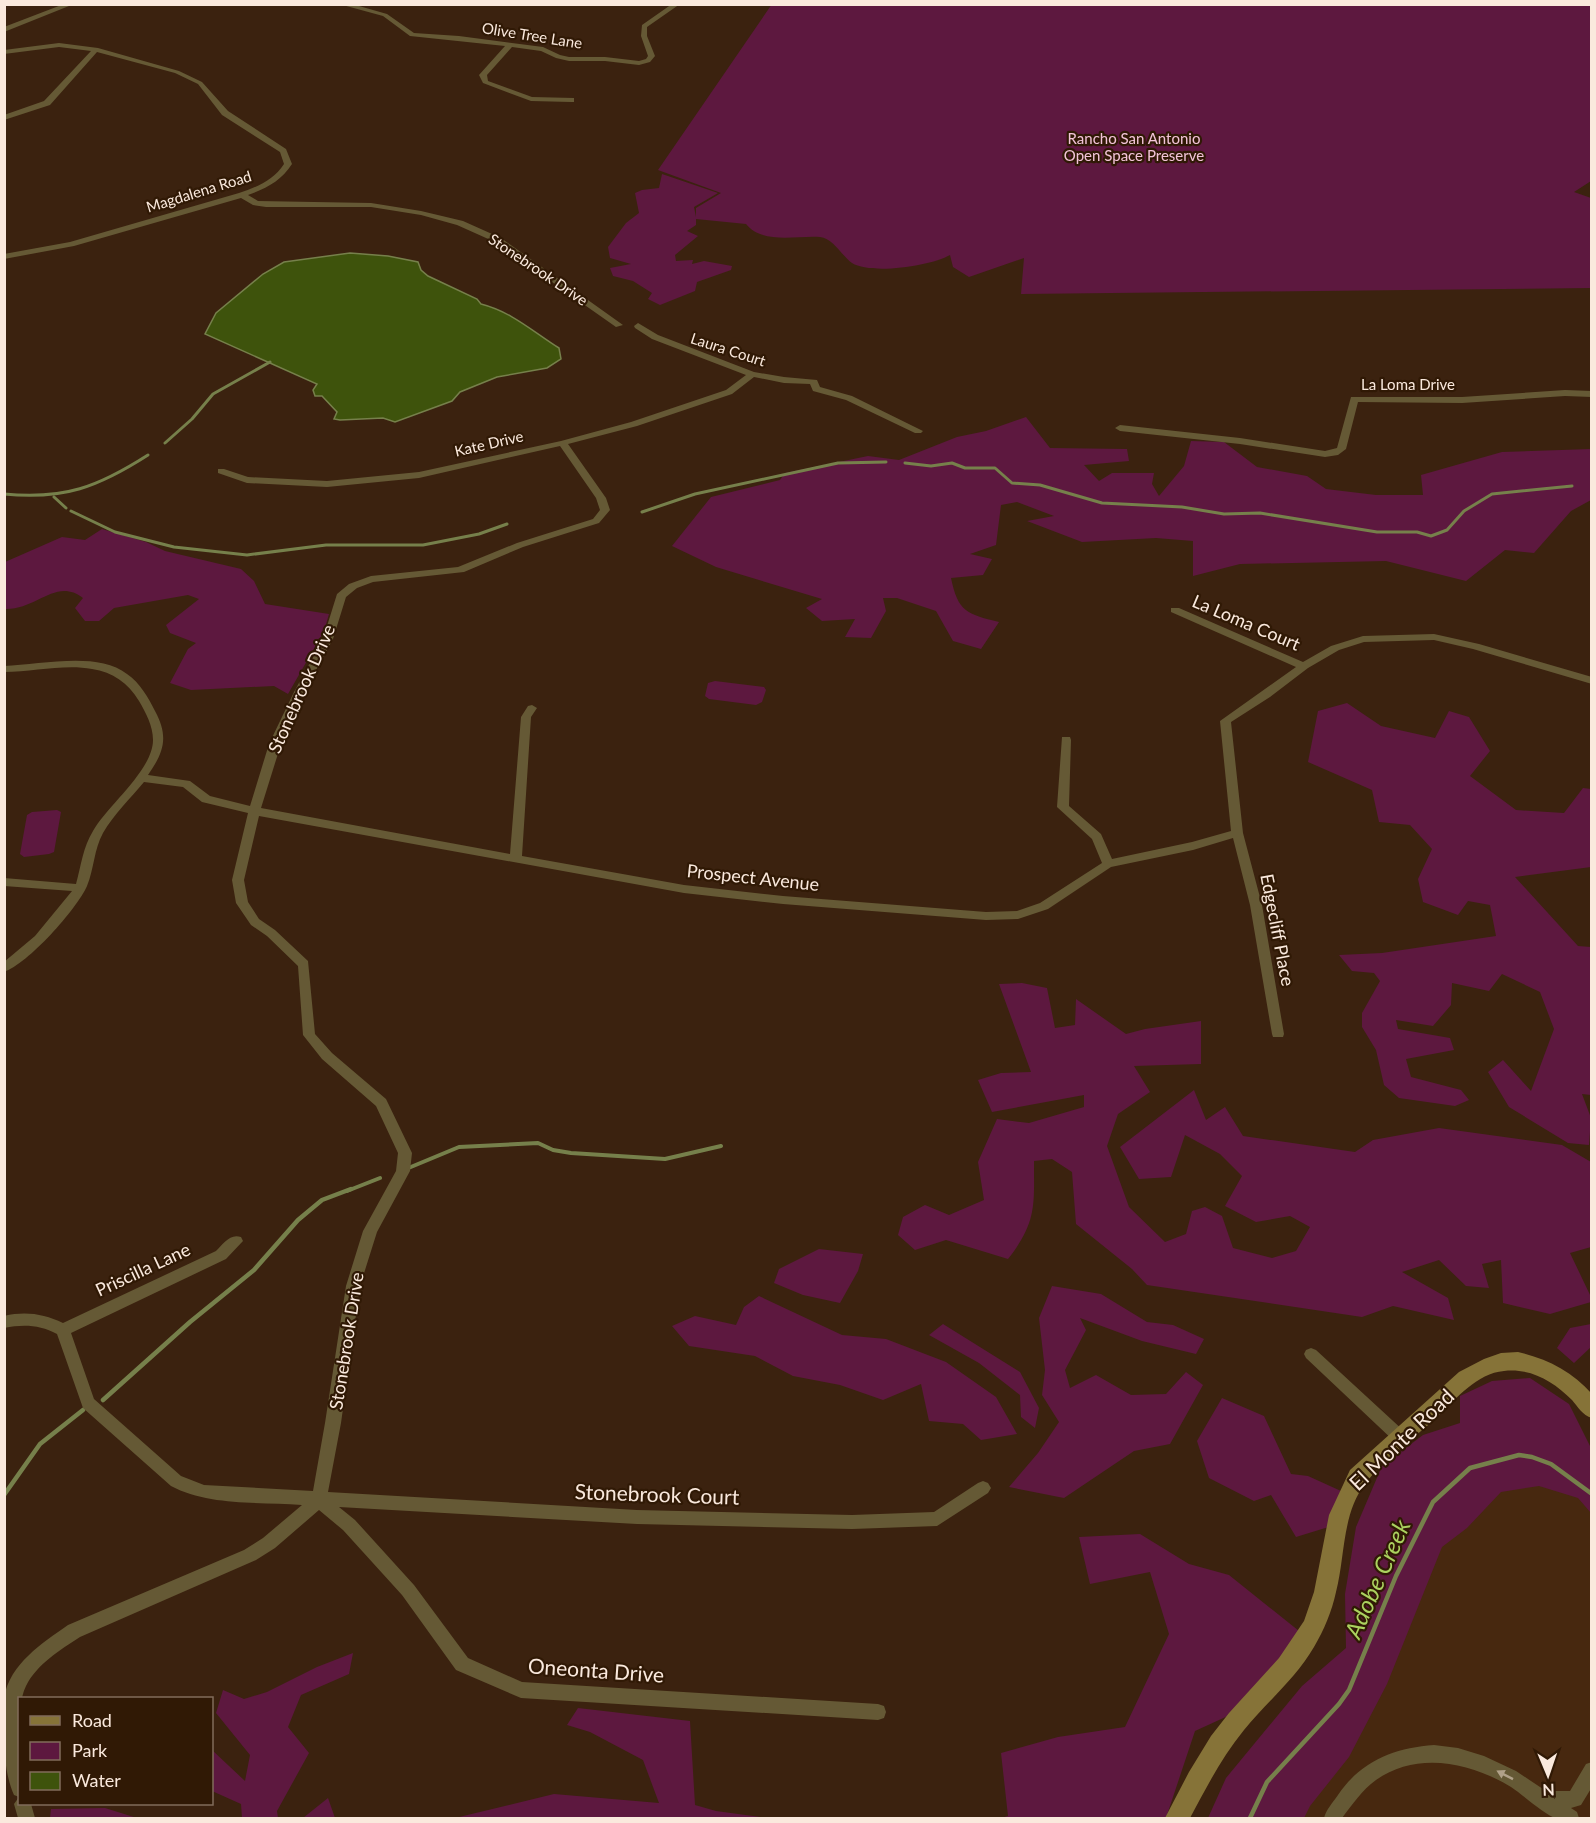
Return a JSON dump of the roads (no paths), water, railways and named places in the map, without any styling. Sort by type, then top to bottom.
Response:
[{"type":"street","points":[[4,30],[71,4]]},
{"type":"street","name":"Olive Tree Lane","points":[[342,4],[385,15],[412,35],[459,38],[543,49],[558,57],[569,59],[646,62],[652,56],[644,36],[644,26],[677,4]]},
{"type":"street","points":[[371,10],[383,6]]},
{"type":"street","name":"Magdalena Road","points":[[4,52],[59,45],[96,49],[150,64],[200,83],[225,112],[282,151],[288,164],[283,173],[269,184],[242,195],[71,244],[4,257]]},
{"type":"street","points":[[510,45],[483,75],[485,82],[531,99],[571,100]]},
{"type":"street","points":[[4,118],[47,103],[96,49]]},
{"type":"street","name":"Stonebrook Drive","points":[[242,195],[266,205],[371,205],[421,213],[460,223],[498,240],[619,325]]},
{"type":"street","name":"Laura Court","points":[[638,326],[655,338],[752,374],[784,380],[814,382],[816,389],[849,398],[918,431]]},
{"type":"street","name":"Kate Drive","points":[[221,471],[246,480],[327,484],[419,475],[562,443],[634,424],[729,392],[752,374]]},
{"type":"street","points":[[1377,392],[1392,399]]},
{"type":"street","name":"La Loma Drive","points":[[1120,428],[1240,441],[1311,453],[1335,453],[1341,449],[1354,399],[1462,400],[1565,393],[1592,394]]},
{"type":"street","name":"Stonebrook Drive","points":[[319,1500],[333,1424],[353,1286],[370,1231],[403,1171],[405,1153],[381,1103],[327,1056],[309,1035],[304,964],[271,933],[255,922],[242,903],[238,880],[254,811],[275,744],[299,692],[328,639],[341,596],[353,586],[371,579],[460,570],[520,545],[597,521],[605,510],[601,498],[562,443]]},
{"type":"street","name":"La Loma Court","points":[[1175,610],[1304,666]]},
{"type":"street","points":[[1237,833],[1225,721],[1304,666],[1335,648],[1364,639],[1434,637],[1485,649],[1592,681]]},
{"type":"street","points":[[4,669],[67,664],[113,669],[133,683],[148,707],[159,735],[158,750],[142,778],[97,834],[80,888],[49,932],[23,957],[4,968]]},
{"type":"street","points":[[516,858],[526,717],[532,708]]},
{"type":"street","points":[[1066,740],[1063,807],[1097,837],[1108,864]]},
{"type":"street","name":"Prospect Avenue","points":[[142,778],[186,784],[206,799],[254,811],[516,858],[586,873],[684,889],[783,900],[986,916],[1018,915],[1044,906],[1108,864],[1193,846],[1237,833]]},
{"type":"street","name":"Edgecliff Place","points":[[1237,833],[1256,905],[1278,1034]]},
{"type":"street","points":[[4,882],[80,888]]},
{"type":"street","name":"Priscilla Lane","points":[[63,1329],[221,1255],[236,1241]]},
{"type":"street","points":[[4,1322],[30,1318],[44,1320],[63,1329],[88,1403],[176,1481],[204,1492],[319,1500]]},
{"type":"street","points":[[1311,1354],[1400,1437]]},
{"type":"street","name":"El Monte Road","points":[[1177,1818],[1219,1744],[1301,1649],[1322,1605],[1333,1537],[1346,1494],[1357,1477],[1466,1378],[1487,1365],[1499,1362],[1527,1362],[1542,1367],[1568,1383],[1592,1409]]},
{"type":"street","name":"Stonebrook Court","points":[[319,1500],[637,1517],[852,1522],[937,1519],[983,1488]]},
{"type":"street","points":[[18,1780],[8,1733],[6,1708],[15,1680],[27,1665],[56,1641],[74,1631],[250,1555],[268,1543],[319,1500]]},
{"type":"street","name":"Oneonta Drive","points":[[319,1500],[349,1525],[408,1590],[462,1664],[521,1690],[878,1712]]},
{"type":"street","points":[[1332,1818],[1356,1787],[1373,1770],[1394,1759],[1410,1755],[1431,1754],[1476,1762],[1509,1777],[1571,1818]]},
{"type":"street","points":[[1532,1791],[1556,1800],[1575,1799],[1592,1770]]},
{"type":"water","points":[[350,253],[388,256],[418,262],[421,270],[428,276],[477,299],[481,304],[512,317],[531,329],[559,348],[561,359],[547,368],[497,377],[460,392],[452,401],[395,422],[383,418],[340,420],[334,419],[337,412],[322,396],[315,396],[313,390],[317,384],[205,334],[216,313],[263,274],[284,262]]},
{"type":"waterway","points":[[165,443],[192,419],[213,394],[270,362]]},
{"type":"waterway","points":[[4,494],[45,495],[80,489],[113,475],[148,455]]},
{"type":"waterway","points":[[642,512],[695,494],[838,463],[886,462]]},
{"type":"waterway","points":[[905,463],[931,466],[952,463],[965,468],[995,468],[1012,483],[1040,485],[1102,503],[1182,507],[1224,514],[1260,513],[1377,532],[1417,532],[1431,536],[1447,530],[1464,511],[1492,494],[1572,486]]},
{"type":"waterway","points":[[54,497],[66,508]]},
{"type":"waterway","points":[[71,511],[115,532],[174,547],[247,555],[326,545],[423,545],[479,534],[507,524]]},
{"type":"waterway","points":[[406,1169],[459,1147],[538,1143],[553,1150],[571,1153],[665,1159],[721,1146]]},
{"type":"waterway","points":[[347,1191],[380,1178]]},
{"type":"waterway","points":[[103,1400],[190,1322],[254,1270],[298,1220],[322,1200],[351,1189]]},
{"type":"waterway","points":[[4,1495],[40,1444],[83,1410]]},
{"type":"waterway","name":"Adobe Creek","points":[[1250,1818],[1267,1782],[1339,1704],[1349,1690],[1396,1576],[1433,1502],[1470,1468],[1519,1455],[1551,1464],[1592,1494]]},
{"type":"park label","name":"Rancho San Antonio Open Space Preserve","points":[[1134,148]]}]
